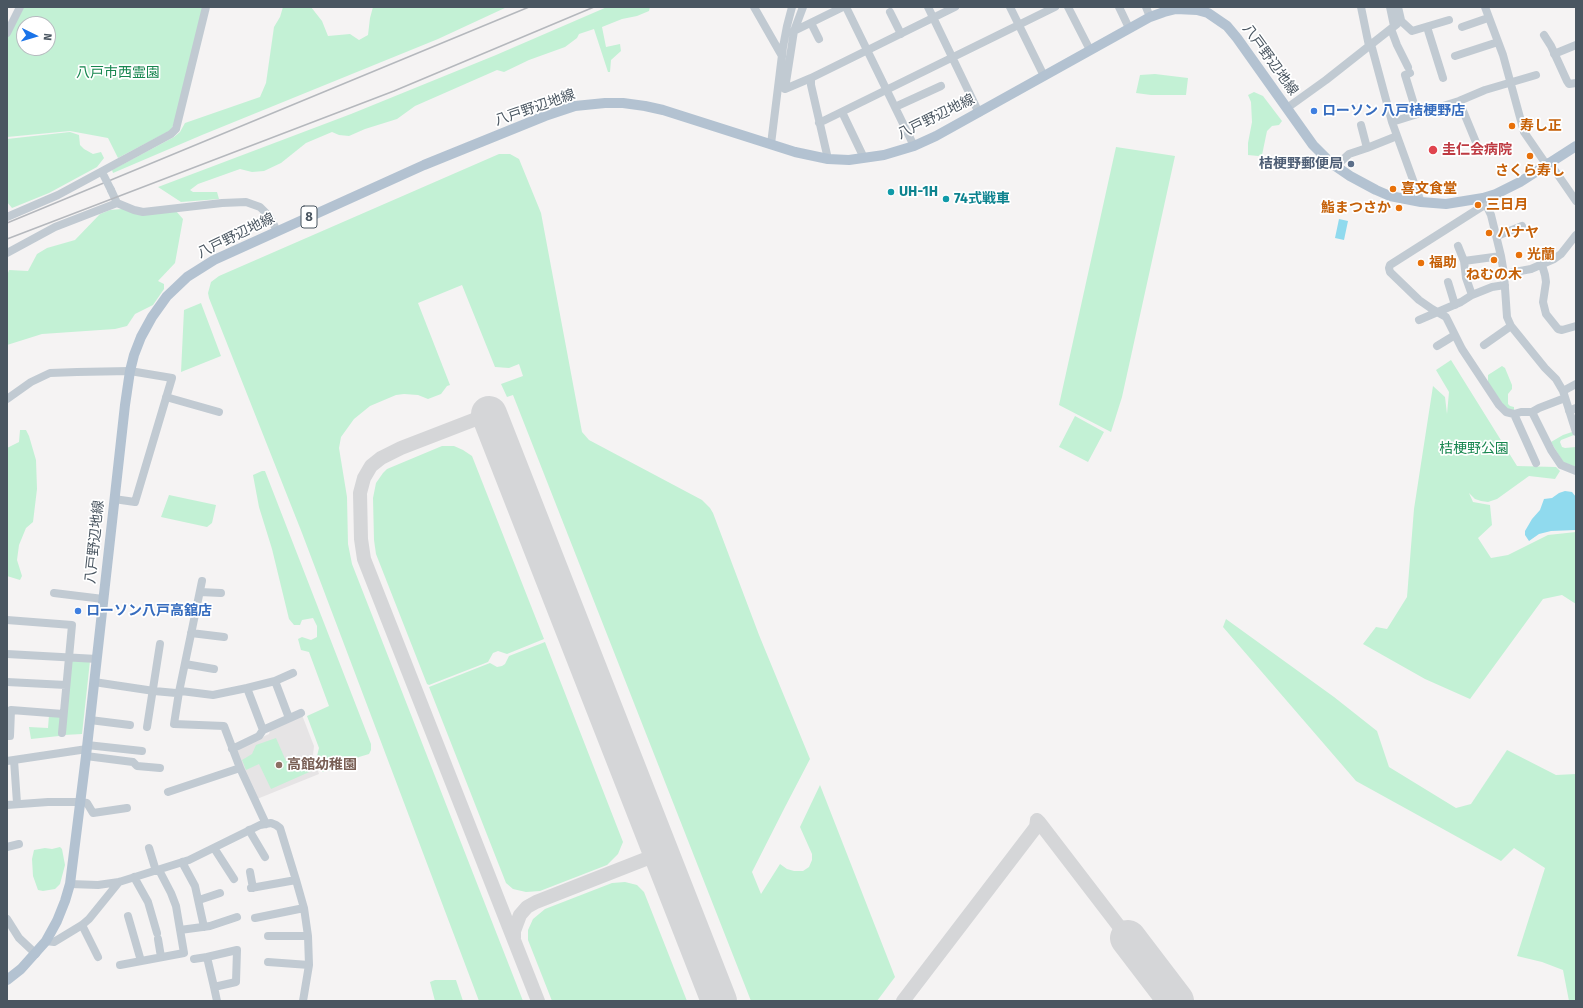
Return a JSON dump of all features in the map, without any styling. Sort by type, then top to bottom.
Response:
[{"type":"main road","name":"八戸野辺地線","points":[[8,978],[21,969],[46,941],[57,922],[70,884],[81,802],[114,499],[130,371],[141,337],[152,317],[167,296],[187,277],[214,260],[424,165],[545,116],[575,106],[623,103],[645,106],[663,110],[795,152],[828,159],[864,158],[884,155],[914,146],[936,136],[1129,28],[1150,17],[1176,9],[1209,10],[1227,26],[1237,38],[1313,145],[1336,166],[1350,176],[1376,190],[1405,200],[1446,204],[1484,201],[1520,182],[1576,146]]},
{"type":"street","points":[[7,33],[20,7]]},
{"type":"street","points":[[7,217],[103,173],[171,134],[176,128],[206,7]]},
{"type":"street","points":[[754,7],[782,56]]},
{"type":"street","points":[[771,144],[782,56],[791,11],[785,7]]},
{"type":"street","points":[[803,7],[794,31],[785,89],[811,78],[955,7]]},
{"type":"street","points":[[794,31],[843,7]]},
{"type":"street","points":[[846,7],[914,146]]},
{"type":"street","points":[[928,7],[979,112]]},
{"type":"street","points":[[1010,7],[1044,76]]},
{"type":"street","points":[[819,123],[1055,7]]},
{"type":"street","points":[[1068,7],[1090,50]]},
{"type":"street","points":[[1119,7],[1129,28]]},
{"type":"street","points":[[1146,7],[1150,17]]},
{"type":"street","points":[[1361,7],[1370,45],[1392,122],[1421,202]]},
{"type":"street","points":[[1390,7],[1392,28],[1397,45],[1409,70],[1405,74],[1417,114]]},
{"type":"street","points":[[1398,7],[1400,20],[1412,31],[1449,20]]},
{"type":"street","points":[[1485,7],[1498,42],[1524,132],[1576,201]]},
{"type":"street","points":[[890,12],[901,34]]},
{"type":"street","points":[[1462,27],[1488,18]]},
{"type":"street","points":[[1287,108],[1392,28],[1400,20]]},
{"type":"street","points":[[811,23],[819,39]]},
{"type":"street","points":[[1427,27],[1443,78]]},
{"type":"street","points":[[1544,34],[1567,81],[1569,84],[1576,83]]},
{"type":"street","points":[[1455,56],[1498,42]]},
{"type":"street","points":[[1554,54],[1576,45]]},
{"type":"street","points":[[1392,122],[1459,101],[1485,90],[1536,75]]},
{"type":"street","points":[[811,78],[819,123],[828,159]]},
{"type":"street","points":[[895,107],[941,86]]},
{"type":"street","points":[[1459,101],[1480,152]]},
{"type":"street","points":[[842,112],[864,158]]},
{"type":"street","points":[[1361,124],[1367,148]]},
{"type":"street","points":[[1336,166],[1349,154],[1397,136]]},
{"type":"street","points":[[103,173],[117,202],[134,210],[144,212],[215,203],[246,202],[260,207],[270,217],[277,231]]},
{"type":"street","points":[[1576,384],[1564,394],[1532,412],[1521,412],[1514,414],[1506,412],[1499,405],[1472,366],[1446,317],[1419,300],[1390,272],[1390,265],[1484,201],[1491,215],[1497,236],[1504,274],[1506,312],[1510,326],[1556,379],[1564,394],[1572,409],[1576,430]]},
{"type":"street","points":[[7,253],[55,227],[117,202]]},
{"type":"street","points":[[1497,236],[1522,226]]},
{"type":"street","points":[[1504,274],[1530,270],[1554,259],[1561,254],[1576,235]]},
{"type":"street","points":[[1458,246],[1464,261],[1466,278],[1472,295]]},
{"type":"street","points":[[1464,261],[1501,256]]},
{"type":"street","points":[[1542,265],[1546,282],[1543,302],[1546,314],[1558,329],[1562,330],[1576,326]]},
{"type":"street","points":[[1448,282],[1455,305]]},
{"type":"street","points":[[1419,320],[1437,311],[1455,305],[1472,295],[1492,287],[1505,285]]},
{"type":"street","points":[[1484,344],[1510,326]]},
{"type":"street","points":[[1437,346],[1455,335]]},
{"type":"street","points":[[7,399],[30,382],[50,373],[130,371],[172,378],[135,502],[114,499]]},
{"type":"street","points":[[166,397],[219,412]]},
{"type":"street","points":[[1532,412],[1551,450],[1561,465],[1576,471]]},
{"type":"street","points":[[1514,414],[1536,463]]},
{"type":"street","points":[[202,581],[179,692],[174,724],[224,726],[240,768],[266,824]]},
{"type":"street","points":[[200,592],[220,592]]},
{"type":"street","points":[[54,593],[103,599]]},
{"type":"street","points":[[7,620],[72,625],[62,733]]},
{"type":"street","points":[[191,634],[224,637]]},
{"type":"street","points":[[147,727],[154,691],[160,644]]},
{"type":"street","points":[[7,654],[97,659]]},
{"type":"street","points":[[185,664],[214,669]]},
{"type":"street","points":[[94,682],[154,691],[213,695],[275,681],[293,673]]},
{"type":"street","points":[[275,681],[289,718]]},
{"type":"street","points":[[7,682],[66,685]]},
{"type":"street","points":[[247,688],[262,730]]},
{"type":"street","points":[[7,736],[10,736],[11,710],[63,714]]},
{"type":"street","points":[[232,749],[259,736],[262,730],[301,713]]},
{"type":"street","points":[[90,720],[130,725]]},
{"type":"street","points":[[18,804],[10,760],[87,750],[142,751]]},
{"type":"street","points":[[87,750],[133,762],[138,766],[160,768]]},
{"type":"street","points":[[168,792],[240,768]]},
{"type":"street","points":[[7,805],[81,802],[87,803],[93,813],[127,808]]},
{"type":"street","points":[[70,884],[98,885],[119,882],[157,871],[214,848],[249,830],[271,823],[280,828],[304,908],[308,936],[309,965],[303,1001]]},
{"type":"street","points":[[249,830],[265,857]]},
{"type":"street","points":[[7,847],[19,844]]},
{"type":"street","points":[[120,965],[184,953],[176,906],[171,893],[157,871],[149,848]]},
{"type":"street","points":[[214,848],[234,879]]},
{"type":"street","points":[[182,862],[195,886],[204,927]]},
{"type":"street","points":[[250,872],[252,888],[296,880]]},
{"type":"street","points":[[134,877],[148,902],[161,957]]},
{"type":"street","points":[[46,941],[54,942],[90,919],[119,882]]},
{"type":"street","points":[[199,900],[220,893]]},
{"type":"street","points":[[255,918],[304,908]]},
{"type":"street","points":[[128,916],[141,961]]},
{"type":"street","points":[[180,930],[204,927],[237,917]]},
{"type":"street","points":[[7,919],[19,938],[36,954]]},
{"type":"street","points":[[82,925],[98,957]]},
{"type":"street","points":[[268,936],[308,936]]},
{"type":"street","points":[[194,959],[237,950],[236,982],[214,987]]},
{"type":"street","points":[[206,956],[217,1001]]},
{"type":"street","points":[[268,962],[309,965]]},
{"type":"shaded area","name":"高館幼稚園","points":[[302,715],[314,746],[313,755],[319,774],[257,799],[237,754],[239,748],[269,734],[271,728]]},
{"type":"green space","name":"八戸市西霊園","points":[[21,7],[203,7],[176,119],[171,130],[118,158],[108,138],[70,131],[7,137],[7,35],[16,17],[16,56],[56,56],[56,16],[16,16]]},
{"type":"green space","points":[[283,7],[311,7],[322,21],[328,36],[350,34],[359,40],[368,35],[373,7],[507,7],[438,39],[202,135],[113,173],[112,170],[174,137],[180,132],[185,123],[260,97],[266,83],[274,27],[280,17]]},
{"type":"green space","points":[[607,7],[650,7],[649,11],[637,16],[622,19],[602,27],[606,47],[620,44],[621,51],[611,60],[610,72],[608,72],[594,29],[579,34],[577,38],[565,47],[529,60],[504,72],[497,70],[415,106],[397,119],[365,129],[349,136],[339,135],[332,132],[306,143],[281,163],[264,171],[252,172],[240,169],[198,184],[190,190],[193,192],[217,192],[219,199],[181,202],[158,187],[351,114],[496,55]]},
{"type":"green space","points":[[1155,74],[1188,78],[1186,95],[1151,95],[1136,93],[1140,75]]},
{"type":"green space","points":[[1254,92],[1263,96],[1282,121],[1279,125],[1272,126],[1267,131],[1262,155],[1258,156],[1248,155],[1248,143],[1252,122],[1251,102],[1248,95]]},
{"type":"green space","points":[[70,132],[79,135],[80,145],[84,149],[93,154],[101,152],[104,158],[97,167],[49,193],[12,208],[7,202],[7,139]]},
{"type":"green space","points":[[1116,147],[1175,156],[1122,397],[1111,432],[1059,405]]},
{"type":"green space","points":[[499,154],[510,154],[519,159],[541,213],[582,432],[589,440],[702,500],[710,508],[759,635],[810,759],[752,872],[761,894],[780,864],[787,869],[794,871],[803,871],[809,867],[812,860],[812,854],[800,827],[820,785],[895,977],[877,1001],[751,1001],[513,395],[507,397],[501,384],[523,376],[519,364],[509,368],[495,367],[462,285],[418,303],[450,385],[447,386],[441,394],[428,399],[418,395],[404,394],[396,395],[370,406],[354,419],[341,437],[339,448],[347,497],[348,544],[352,564],[523,1001],[479,1001],[302,533],[208,293],[211,282],[219,276]]},
{"type":"green space","points":[[110,210],[176,211],[183,219],[175,263],[158,281],[164,284],[164,289],[153,305],[135,314],[127,326],[115,329],[42,334],[7,345],[7,276],[9,270],[28,271],[37,254],[47,248],[75,240],[100,214]]},
{"type":"green space","points":[[201,303],[221,356],[181,372],[184,310]]},
{"type":"green space","name":"桔梗野公園","points":[[1451,360],[1517,466],[1556,467],[1560,471],[1555,479],[1529,476],[1497,499],[1488,502],[1475,499],[1469,493],[1473,502],[1490,505],[1492,525],[1478,538],[1491,558],[1508,555],[1548,535],[1576,532],[1576,604],[1562,595],[1543,599],[1470,699],[1425,679],[1363,644],[1376,627],[1387,629],[1407,597],[1414,509],[1433,386],[1445,397],[1447,414],[1449,392],[1436,370]]},
{"type":"green space","points":[[1502,366],[1505,368],[1512,385],[1512,389],[1508,394],[1508,404],[1514,407],[1514,411],[1507,410],[1488,383],[1488,375]]},
{"type":"green space","points":[[1075,416],[1104,432],[1088,462],[1059,447]]},
{"type":"green space","points":[[20,430],[26,430],[36,460],[37,489],[33,522],[26,528],[19,545],[17,560],[22,576],[20,580],[7,576],[7,448],[19,442]]},
{"type":"green space","points":[[1572,432],[1574,435],[1561,440],[1560,442],[1562,447],[1565,448],[1576,447],[1576,467],[1563,462],[1551,442]]},
{"type":"green space","points":[[442,446],[454,446],[472,456],[544,639],[507,654],[498,651],[493,653],[488,662],[429,685],[427,684],[376,554],[374,540],[373,498],[376,483],[387,469]]},
{"type":"green space","points":[[265,471],[371,744],[369,754],[359,757],[342,767],[322,772],[317,756],[319,748],[307,716],[329,706],[309,652],[301,650],[298,639],[302,637],[311,640],[317,637],[317,626],[313,618],[302,620],[300,625],[294,625],[289,619],[272,549],[259,507],[253,475]]},
{"type":"green space","points":[[169,495],[216,505],[212,523],[207,527],[161,517]]},
{"type":"green space","points":[[1226,619],[1334,697],[1377,731],[1389,767],[1456,808],[1471,804],[1507,750],[1556,775],[1576,774],[1576,1001],[1569,1001],[1563,970],[1542,962],[1517,956],[1545,868],[1514,848],[1501,861],[1356,781],[1223,627]]},
{"type":"green space","points":[[545,642],[623,842],[618,854],[607,865],[540,891],[526,892],[513,889],[506,883],[429,687],[490,663],[497,667],[502,666],[505,664],[509,656]]},
{"type":"green space","points":[[71,660],[90,661],[82,734],[64,735]]},
{"type":"green space","points":[[49,715],[61,717],[59,736],[31,739],[29,727],[48,728]]},
{"type":"green space","points":[[276,738],[286,761],[299,759],[304,762],[312,759],[316,769],[271,789],[259,764],[246,770],[242,760],[252,754],[256,745]]},
{"type":"green space","points":[[60,847],[62,849],[65,865],[60,884],[55,889],[43,891],[38,890],[33,876],[32,859],[34,850]]},
{"type":"green space","points":[[625,882],[637,885],[644,892],[687,1001],[552,1001],[528,940],[528,930],[533,919],[545,909],[612,883]]},
{"type":"green space","points":[[435,980],[456,980],[463,1001],[435,1001],[430,982]]},
{"type":"water","points":[[1339,219],[1348,221],[1344,240],[1335,238]]},
{"type":"water","points":[[1565,491],[1572,492],[1576,497],[1576,530],[1551,531],[1539,534],[1529,541],[1525,535],[1525,531],[1532,519],[1540,510],[1544,499],[1552,498]]},
{"type":"taxiway","points":[[489,414],[401,448],[381,458],[371,466],[364,478],[360,493],[361,539],[364,559],[538,1001]]},
{"type":"taxiway","points":[[903,1001],[1036,827],[1037,820]]},
{"type":"taxiway","points":[[1039,822],[1128,938]]},
{"type":"taxiway","points":[[514,938],[514,931],[520,915],[527,907],[536,902],[661,853]]},
{"type":"runway","points":[[489,414],[719,1001]]},
{"type":"runway","points":[[1128,938],[1176,1001]]},
{"type":"railway","points":[[7,223],[529,7]]},
{"type":"railway","points":[[7,239],[394,91],[594,7]]},
{"type":"place","name":"ローソン 八戸桔梗野店","points":[[1314,111]]},
{"type":"place","name":"寿し正","points":[[1512,126]]},
{"type":"place","name":"圭仁会病院","points":[[1433,150]]},
{"type":"place","name":"さくら寿し","points":[[1530,156]]},
{"type":"place","name":"桔梗野郵便局","points":[[1351,164]]},
{"type":"place","name":"喜文食堂","points":[[1393,189]]},
{"type":"place","name":"UH-1H","points":[[891,192]]},
{"type":"place","name":"74式戦車","points":[[946,199]]},
{"type":"place","name":"三日月","points":[[1478,205]]},
{"type":"place","name":"鮨まつさか","points":[[1399,208]]},
{"type":"place","name":"ハナヤ","points":[[1489,233]]},
{"type":"place","name":"光蘭","points":[[1519,255]]},
{"type":"place","name":"ねむの木","points":[[1494,260]]},
{"type":"place","name":"福助","points":[[1421,263]]},
{"type":"place","name":"ローソン八戸高舘店","points":[[78,611]]},
{"type":"place","name":"高館幼稚園","points":[[279,765]]}]
